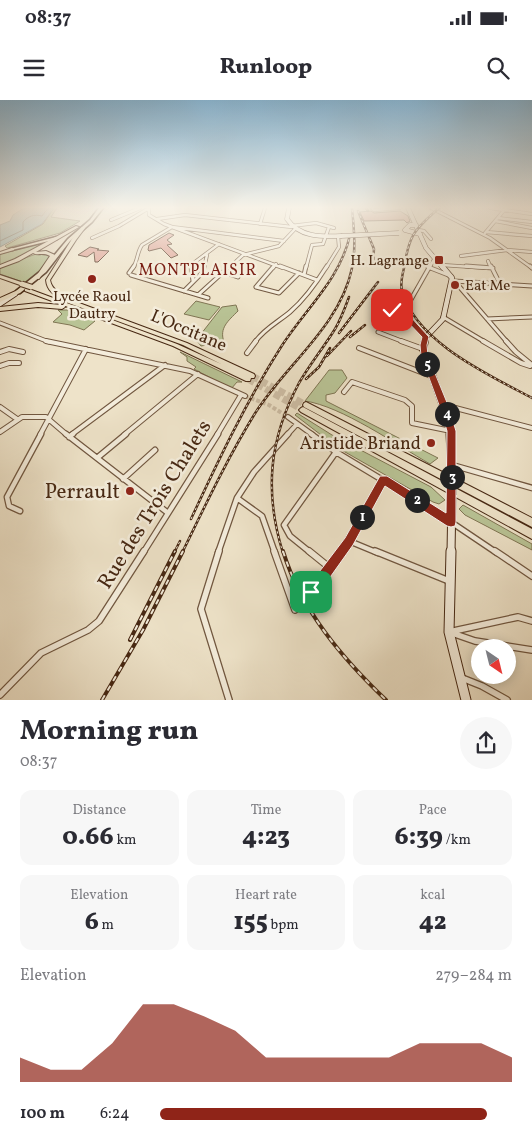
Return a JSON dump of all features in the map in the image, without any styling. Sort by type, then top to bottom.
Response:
[{"type":"highway","points":[[22,258],[62,236]]},
{"type":"highway","points":[[76,236],[56,265],[48,282],[54,292],[78,304]]},
{"type":"highway","points":[[0,253],[12,249]]},
{"type":"highway","points":[[0,267],[39,252],[48,252],[53,255],[37,278]]},
{"type":"highway","name":"L'Occitane","points":[[0,276],[19,288]]},
{"type":"highway","name":"L'Occitane","points":[[0,281],[19,288],[29,289],[78,304],[185,344],[250,378],[175,345],[89,314],[29,289]]},
{"type":"highway","points":[[0,302],[19,288]]},
{"type":"highway","points":[[3,309],[48,304],[89,314]]},
{"type":"highway","points":[[532,523],[304,407],[532,534]]},
{"type":"main road","points":[[12,249],[50,240],[58,236]]},
{"type":"main road","points":[[19,288],[37,278],[72,236]]},
{"type":"street","points":[[92,238],[96,236]]},
{"type":"street","points":[[157,236],[139,249],[138,260],[130,274],[208,298]]},
{"type":"street","points":[[197,236],[317,280]]},
{"type":"street","points":[[248,236],[284,241]]},
{"type":"street","points":[[198,295],[246,253],[278,246],[288,236]]},
{"type":"street","points":[[247,353],[262,332],[291,311],[317,280],[339,248],[339,236],[326,236],[323,245],[312,245],[304,275]]},
{"type":"street","points":[[421,236],[426,248],[451,278],[532,366]]},
{"type":"street","points":[[485,236],[531,267]]},
{"type":"street","points":[[193,281],[191,265],[207,255],[219,244]]},
{"type":"street","points":[[461,256],[507,250],[532,252]]},
{"type":"street","points":[[184,290],[203,272],[207,255]]},
{"type":"street","points":[[408,303],[435,258]]},
{"type":"street","points":[[488,260],[500,284]]},
{"type":"street","points":[[276,264],[256,287],[279,293],[299,273]]},
{"type":"street","points":[[442,265],[493,268]]},
{"type":"street","points":[[428,267],[451,278],[532,286]]},
{"type":"street","points":[[224,272],[238,277]]},
{"type":"street","points":[[451,278],[443,317],[426,337],[423,350],[444,405],[451,431],[452,495],[449,632],[466,700]]},
{"type":"street","points":[[383,304],[406,317],[426,337]]},
{"type":"street","points":[[443,317],[521,363],[532,366]]},
{"type":"street","points":[[487,319],[527,317],[532,319]]},
{"type":"street","points":[[0,323],[34,338],[164,365],[198,374]]},
{"type":"street","points":[[378,332],[423,350]]},
{"type":"street","points":[[359,348],[432,376]]},
{"type":"street","points":[[0,352],[9,349],[23,352]]},
{"type":"street","points":[[20,511],[9,506],[7,497],[50,420],[86,349]]},
{"type":"street","points":[[508,355],[523,358]]},
{"type":"street","points":[[0,366],[9,363],[19,363]]},
{"type":"street","points":[[69,437],[164,365]]},
{"type":"street","points":[[97,458],[198,374]]},
{"type":"street","name":"Rue des Trois Chalets","points":[[92,629],[243,396],[198,374]]},
{"type":"street","points":[[344,392],[352,382],[405,400],[412,406],[412,423],[451,431]]},
{"type":"street","points":[[444,405],[532,428]]},
{"type":"street","points":[[0,407],[17,419]]},
{"type":"street","points":[[0,432],[22,417],[46,417],[168,513]]},
{"type":"street","points":[[288,417],[336,452],[451,522],[532,576]]},
{"type":"street","points":[[228,700],[201,609],[202,601],[237,498],[254,472],[297,424]]},
{"type":"street","points":[[123,479],[155,450]]},
{"type":"street","points":[[330,568],[290,536],[284,525],[336,452]]},
{"type":"street","points":[[452,465],[532,488]]},
{"type":"street","points":[[311,592],[349,542],[383,480]]},
{"type":"street","points":[[237,498],[262,516],[295,610]]},
{"type":"street","points":[[349,542],[450,581]]},
{"type":"street","points":[[449,632],[518,617],[532,621]]},
{"type":"street","points":[[0,695],[22,671],[48,650],[92,629]]},
{"type":"street","points":[[449,632],[475,641],[532,650]]},
{"type":"street","points":[[460,678],[482,686],[507,700]]},
{"type":"green space","points":[[22,236],[49,236],[7,248],[5,246]]},
{"type":"green space","points":[[53,240],[15,261],[0,266],[0,254]]},
{"type":"green space","points":[[39,253],[52,256],[40,271],[26,283],[0,274],[0,267]]},
{"type":"green space","points":[[196,301],[220,307],[209,320],[184,314]]},
{"type":"green space","points":[[236,305],[238,311],[224,329],[224,342],[201,346],[198,342],[201,334],[222,307]]},
{"type":"green space","points":[[58,310],[69,310],[95,321],[84,330],[53,322],[62,314]]},
{"type":"green space","points":[[180,352],[242,382],[237,382],[231,389],[194,369],[196,367],[187,361],[187,357]]},
{"type":"green space","points":[[329,370],[342,370],[347,378],[335,393],[326,395],[326,401],[438,458],[430,464],[352,418],[319,404],[305,401]]},
{"type":"green space","points":[[297,413],[332,435],[431,487],[445,500],[439,504],[433,502],[338,448],[295,415]]},
{"type":"green space","points":[[463,505],[532,544],[532,550],[465,515],[459,509]]},
{"type":"water","points":[[0,236],[20,236],[0,247]]},
{"type":"building","points":[[164,236],[173,236],[167,240],[172,244],[167,245],[178,255],[171,258],[161,248],[149,251],[149,245]]},
{"type":"building","points":[[90,247],[109,251],[98,262],[95,262],[94,252],[87,257],[78,255]]},
{"type":"tunnel","points":[[252,376],[306,405]]},
{"type":"tunnel","points":[[248,379],[303,410]]},
{"type":"tunnel","points":[[245,396],[269,405],[288,417]]},
{"type":"railway","points":[[191,519],[244,410],[290,333],[330,280],[345,251],[350,236]]},
{"type":"railway","points":[[182,552],[225,466],[254,415],[266,397],[324,328],[336,309],[346,289],[352,268],[354,236]]},
{"type":"railway","points":[[369,236],[374,249],[373,262]]},
{"type":"railway","points":[[413,236],[408,248],[401,286],[410,309],[422,326],[456,355],[532,398]]},
{"type":"railway","points":[[339,333],[378,282]]},
{"type":"railway","points":[[283,553],[273,509],[272,487],[276,445],[281,425],[299,383],[335,329],[349,297]]},
{"type":"railway","points":[[350,337],[365,325]]},
{"type":"railway","points":[[327,356],[351,331]]},
{"type":"railway","points":[[306,379],[319,367],[330,348]]},
{"type":"railway","points":[[175,551],[180,541]]},
{"type":"railway","points":[[130,640],[175,551]]},
{"type":"railway","points":[[283,551],[300,593],[325,632],[354,667],[386,700]]},
{"type":"railway","points":[[102,700],[143,630],[182,552]]},
{"type":"place","name":"H. Lagrange","points":[[439,260]]},
{"type":"place","name":"Lycée Raoul Dautry","points":[[92,279]]},
{"type":"place","name":"Eat Me","points":[[455,285]]},
{"type":"place","name":"Aristide Briand","points":[[431,443]]},
{"type":"place","name":"Perrault","points":[[130,491]]},
{"type":"district","name":"MONTPLAISIR","points":[[198,269]]},
{"type":"route","points":[[311,592],[349,542],[383,480],[451,522],[451,431],[444,405],[424,356],[423,345],[426,337],[406,317],[392,310]]}]
